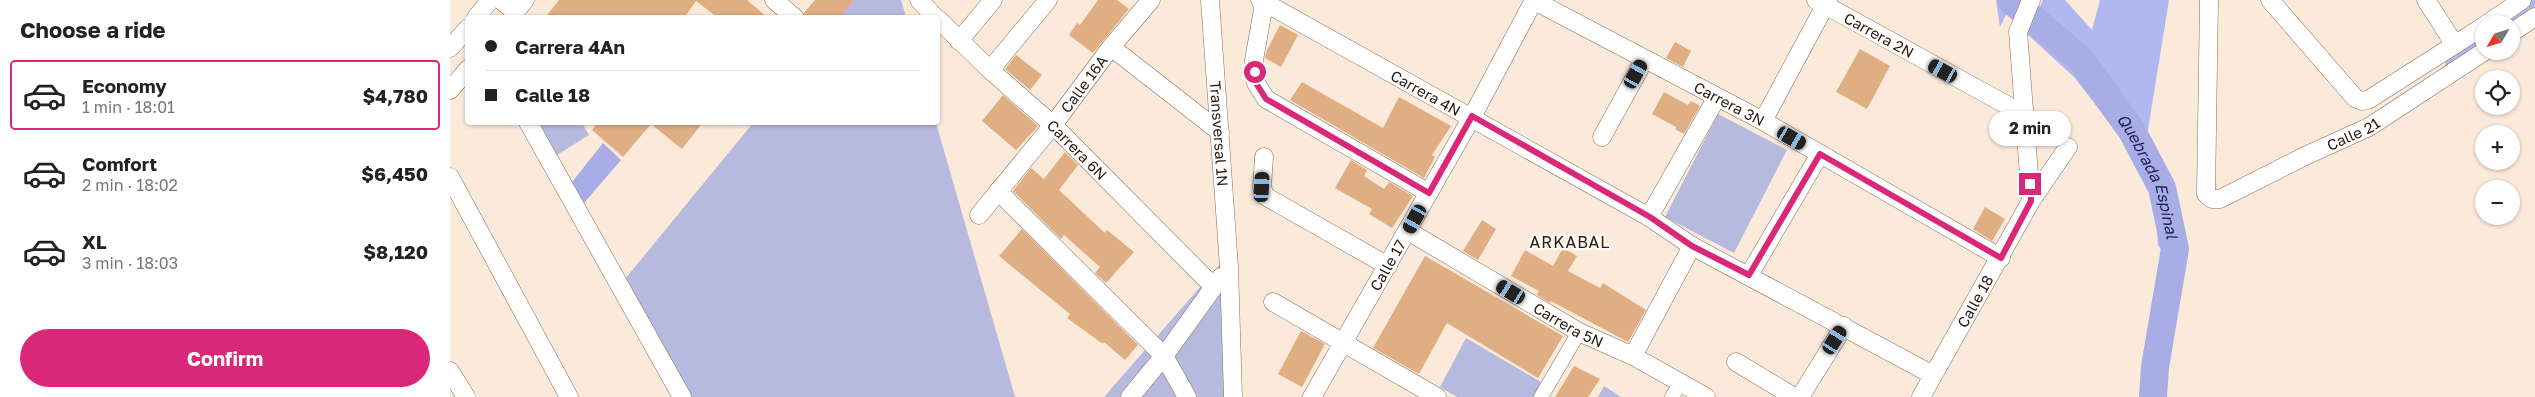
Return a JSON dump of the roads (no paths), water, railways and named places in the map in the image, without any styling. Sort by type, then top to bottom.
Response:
[{"type":"street","points":[[478,15],[490,0]]},
{"type":"street","points":[[502,0],[517,10]]},
{"type":"street","points":[[774,0],[792,15]]},
{"type":"street","name":"Carrera 6N","points":[[919,0],[934,15]]},
{"type":"street","points":[[959,41],[993,0]]},
{"type":"street","points":[[990,70],[1048,0]]},
{"type":"street","name":"Transversal 1N","points":[[1210,0],[1229,267],[1233,397]]},
{"type":"street","name":"Carrera 3N","points":[[1534,0],[1764,121],[2001,258]]},
{"type":"street","name":"Calle 17","points":[[1312,397],[1408,231],[1534,0]]},
{"type":"street","points":[[2031,0],[2018,32],[2031,201]]},
{"type":"street","name":"Calle 21","points":[[2209,0],[2206,194],[2212,199],[2220,199],[2305,156],[2369,127],[2475,57]]},
{"type":"street","points":[[2270,0],[2356,98],[2362,101],[2368,100],[2475,32]]},
{"type":"street","points":[[2426,0],[2455,45]]},
{"type":"street","points":[[2500,15],[2522,0]]},
{"type":"street","name":"Calle 16A","points":[[979,215],[1053,125],[1146,2]]},
{"type":"street","points":[[1262,2],[1254,60],[1256,83],[1266,99],[1429,193]]},
{"type":"street","name":"Carrera 4N","points":[[1262,2],[1286,6],[1472,116],[1650,217],[1692,246],[1934,375]]},
{"type":"street","points":[[1764,121],[1823,2]]},
{"type":"street","name":"Carrera 2N","points":[[1823,2],[2023,114]]},
{"type":"street","points":[[2520,27],[2535,17]]},
{"type":"street","name":"Carrera 6N","points":[[940,21],[990,70],[1053,125],[1213,286]]},
{"type":"street","points":[[450,48],[465,31]]},
{"type":"street","points":[[1111,47],[1220,132]]},
{"type":"street","points":[[1602,137],[1645,59]]},
{"type":"street","points":[[450,90],[465,72]]},
{"type":"street","points":[[1650,217],[1717,97]]},
{"type":"street","points":[[530,125],[682,397]]},
{"type":"street","name":"Calle 18","points":[[1921,397],[2001,258],[2031,201],[2068,147]]},
{"type":"street","points":[[1749,275],[1820,154]]},
{"type":"street","points":[[1264,157],[1262,187],[1265,196],[1388,266]]},
{"type":"street","points":[[450,177],[569,397]]},
{"type":"street","points":[[998,191],[1164,356],[1187,397]]},
{"type":"street","name":"Carrera 5N","points":[[1408,231],[1579,332],[1632,356],[1676,390],[1706,397]]},
{"type":"street","points":[[1632,356],[1692,246]]},
{"type":"street","points":[[1130,397],[1164,356],[1213,286],[1229,267]]},
{"type":"street","points":[[1273,302],[1437,397]]},
{"type":"street","points":[[1800,397],[1844,326]]},
{"type":"street","points":[[1541,397],[1579,332]]},
{"type":"street","points":[[1736,362],[1794,397]]},
{"type":"street","points":[[450,371],[466,397]]},
{"type":"waterway","name":"Quebrada Espinal","points":[[2011,0],[2081,60],[2132,131],[2162,188],[2175,249],[2155,367],[2153,397]]},
{"type":"district","name":"ARKABAL","points":[[1570,242]]}]
